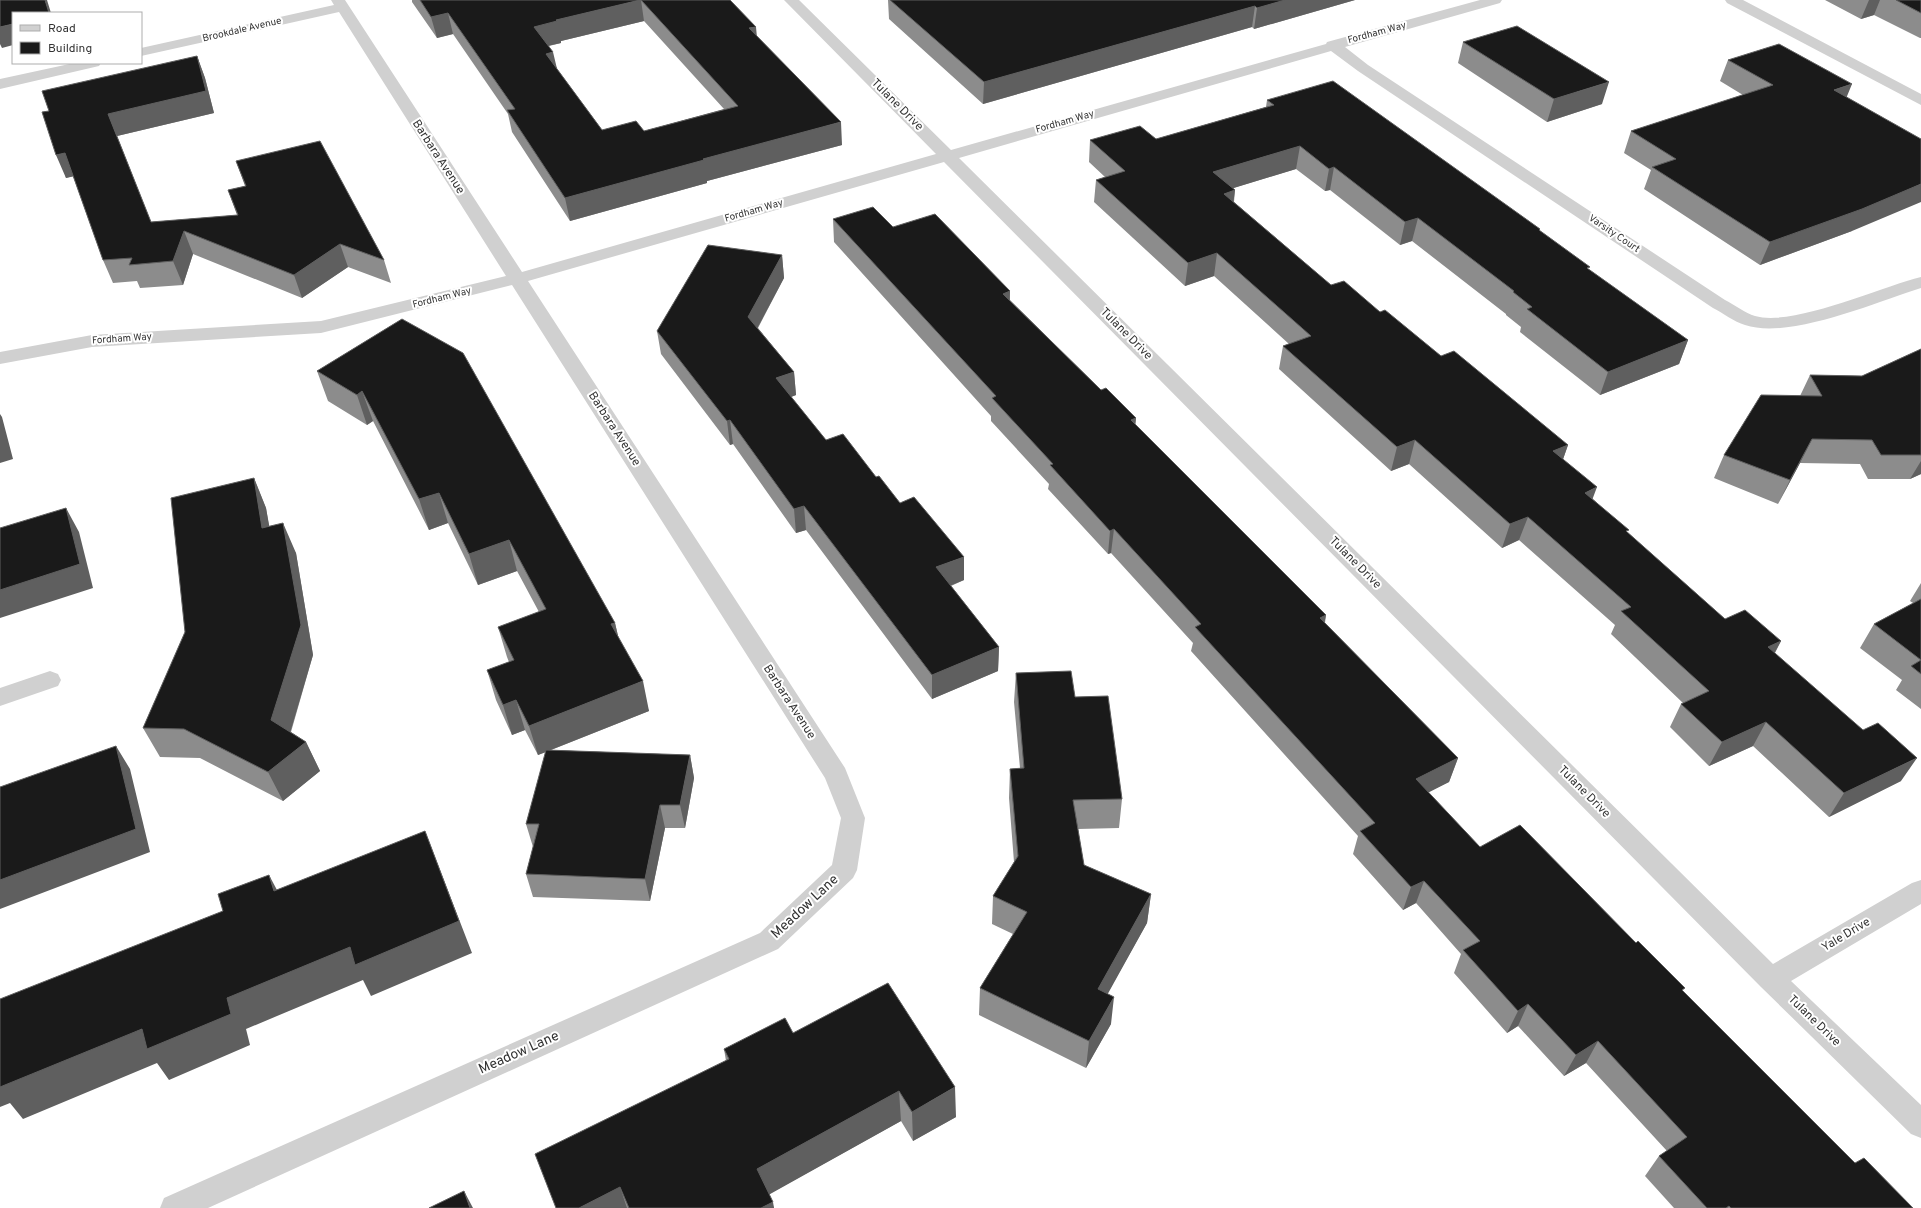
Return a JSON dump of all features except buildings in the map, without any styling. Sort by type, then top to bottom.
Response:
[{"type":"street","name":"Tulane Drive","points":[[791,0],[1772,980],[1921,1124]]},
{"type":"street","name":"Fordham Way","points":[[0,358],[92,341],[321,327],[517,279],[1332,45],[1495,0]]},
{"type":"street","points":[[1732,0],[1921,100]]},
{"type":"street","name":"Brookdale Avenue","points":[[142,52],[340,3]]},
{"type":"street","name":"Barbara Avenue","points":[[340,3],[836,775],[853,818],[844,870]]},
{"type":"street","name":"Varsity Court","points":[[1332,45],[1363,68],[1719,304],[1750,321],[1773,324],[1806,319],[1921,282]]},
{"type":"street","points":[[0,84],[90,64]]},
{"type":"street","points":[[0,697],[50,680]]},
{"type":"street","name":"Meadow Lane","points":[[175,1208],[769,941],[844,870]]},
{"type":"street","name":"Yale Drive","points":[[1772,980],[1921,891]]}]
